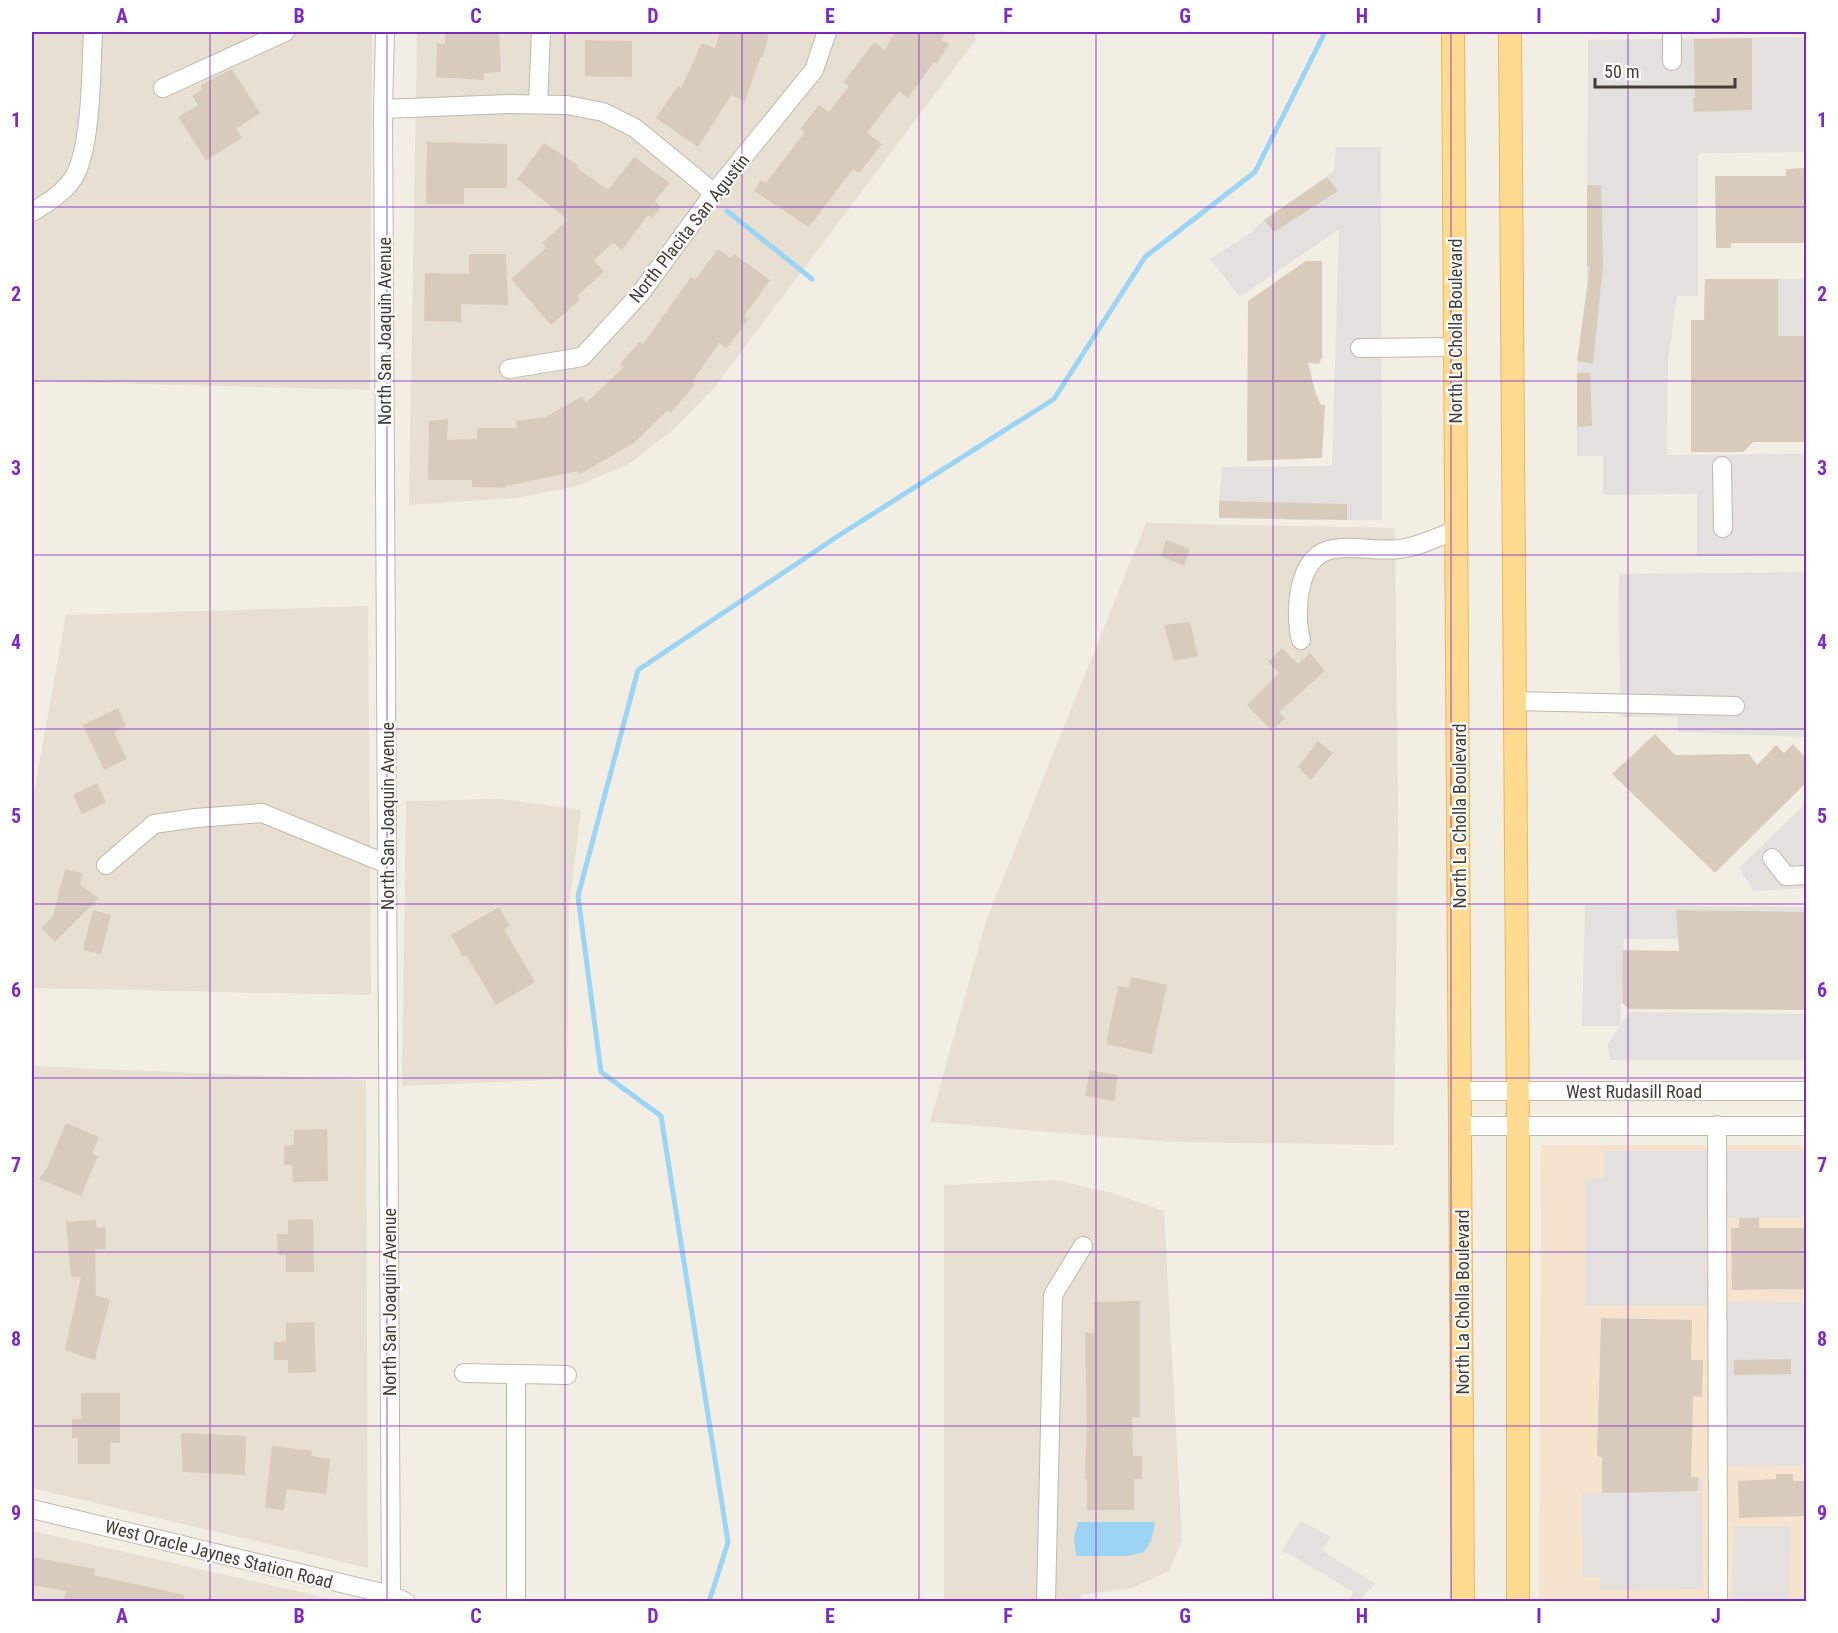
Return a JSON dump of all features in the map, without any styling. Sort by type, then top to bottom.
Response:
[{"type":"main road","name":"North La Cholla Boulevard","points":[[1453,32],[1463,1602]]},
{"type":"main road","points":[[1510,32],[1518,1091],[1518,1602]]},
{"type":"street","points":[[32,212],[67,187],[75,176],[85,137],[93,32]]},
{"type":"street","points":[[163,88],[285,32]]},
{"type":"street","name":"North San Joaquin Avenue","points":[[385,32],[383,109],[387,864],[396,1600]]},
{"type":"street","points":[[538,104],[541,32]]},
{"type":"street","name":"North Placita San Agustin","points":[[509,369],[582,357],[640,294],[714,193],[814,70],[827,32]]},
{"type":"street","points":[[1672,32],[1672,61]]},
{"type":"street","points":[[383,109],[538,104],[567,105],[603,112],[635,128],[714,193]]},
{"type":"street","points":[[1360,348],[1454,347]]},
{"type":"street","points":[[1722,466],[1723,528]]},
{"type":"street","points":[[1300,640],[1297,627],[1298,592],[1309,566],[1319,554],[1331,549],[1401,549],[1456,530]]},
{"type":"street","points":[[1515,701],[1735,706]]},
{"type":"street","points":[[106,865],[154,824],[262,813],[387,864]]},
{"type":"street","points":[[1772,858],[1786,876],[1806,875]]},
{"type":"street","name":"West Rudasill Road","points":[[1461,1091],[1806,1091]]},
{"type":"street","points":[[1717,1125],[1718,1602]]},
{"type":"street","name":"West Rudasill Road","points":[[1461,1126],[1806,1126]]},
{"type":"street","points":[[1046,1602],[1053,1295],[1083,1246]]},
{"type":"street","points":[[464,1373],[567,1375]]},
{"type":"street","points":[[516,1374],[516,1602]]},
{"type":"street","name":"West Oracle Jaynes Station Road","points":[[32,1509],[396,1600]]},
{"type":"shaded area","points":[[32,32],[372,32],[370,390],[32,381]]},
{"type":"shaded area","points":[[417,32],[975,32],[975,41],[714,388],[674,429],[629,464],[577,486],[516,498],[409,505]]},
{"type":"shaded area","points":[[1806,37],[1806,152],[1698,153],[1698,296],[1677,296],[1668,360],[1667,455],[1806,454],[1806,555],[1697,556],[1697,494],[1603,495],[1603,456],[1577,456],[1577,364],[1587,285],[1588,40]]},
{"type":"shaded area","points":[[1336,147],[1381,147],[1382,520],[1287,520],[1219,501],[1222,467],[1332,466],[1339,229],[1240,297],[1210,259],[1250,233],[1264,220],[1334,171]]},
{"type":"shaded area","points":[[1705,279],[1806,279],[1806,336],[1778,336],[1704,320]]},
{"type":"shaded area","points":[[1146,523],[1395,528],[1398,821],[1394,1145],[1170,1142],[930,1122],[986,921]]},
{"type":"shaded area","points":[[1806,572],[1806,737],[1678,732],[1677,717],[1620,717],[1619,574]]},
{"type":"shaded area","points":[[368,606],[371,995],[32,988],[32,804],[66,615]]},
{"type":"shaded area","points":[[500,799],[581,810],[569,906],[567,1079],[402,1086],[406,801]]},
{"type":"shaded area","points":[[1806,803],[1806,888],[1753,891],[1739,868]]},
{"type":"shaded area","points":[[1585,905],[1806,907],[1806,940],[1624,939],[1620,1025],[1630,1012],[1806,1014],[1806,1060],[1610,1060],[1608,1044],[1620,1026],[1582,1026]]},
{"type":"shaded area","points":[[32,1066],[366,1080],[368,1568],[32,1488]]},
{"type":"shaded area","points":[[1541,1145],[1806,1145],[1806,1601],[1539,1602]]},
{"type":"shaded area","points":[[1604,1151],[1806,1151],[1806,1218],[1706,1218],[1707,1306],[1585,1306],[1585,1178],[1604,1178]]},
{"type":"shaded area","points":[[1055,1180],[1113,1193],[1164,1211],[1182,1541],[1169,1571],[1132,1588],[1081,1595],[1081,1601],[944,1602],[944,1185]]},
{"type":"shaded area","points":[[1710,1301],[1806,1302],[1806,1466],[1710,1467]]},
{"type":"shaded area","points":[[1702,1477],[1703,1589],[1600,1590],[1600,1577],[1583,1577],[1582,1493],[1602,1493],[1602,1478]]},
{"type":"shaded area","points":[[1301,1521],[1331,1537],[1322,1550],[1375,1584],[1359,1601],[1347,1601],[1354,1592],[1282,1550]]},
{"type":"shaded area","points":[[1733,1526],[1790,1526],[1789,1601],[1732,1601]]},
{"type":"shaded area","points":[[32,1531],[340,1601],[32,1601]]},
{"type":"water","points":[[1078,1522],[1155,1522],[1151,1541],[1144,1552],[1127,1556],[1076,1556],[1074,1537]]},
{"type":"building","points":[[445,32],[499,32],[501,72],[484,73],[484,80],[436,77],[437,43],[445,44]]},
{"type":"building","points":[[720,32],[769,32],[763,57],[761,56],[745,101],[731,95],[698,147],[656,118],[678,86],[681,88],[702,43],[715,48]]},
{"type":"building","points":[[895,32],[946,32],[941,40],[949,44],[937,64],[934,62],[908,98],[899,91],[867,133],[882,144],[859,173],[853,169],[809,227],[754,191],[761,180],[766,183],[805,132],[800,129],[819,105],[829,112],[849,86],[843,83],[874,42],[885,50]]},
{"type":"building","points":[[1752,38],[1752,110],[1694,112],[1694,39]]},
{"type":"building","points":[[585,40],[632,41],[632,77],[585,76]]},
{"type":"building","points":[[232,69],[260,113],[236,129],[242,138],[206,160],[178,117],[198,105],[192,96],[202,90],[201,85]]},
{"type":"building","points":[[427,142],[507,144],[507,188],[464,188],[464,204],[426,204]]},
{"type":"building","points":[[544,143],[578,165],[577,168],[608,190],[634,157],[670,183],[655,201],[661,207],[652,218],[648,215],[622,250],[613,243],[594,260],[604,272],[577,296],[580,300],[551,325],[511,279],[546,248],[542,243],[568,220],[517,179]]},
{"type":"building","points":[[1805,168],[1806,243],[1731,243],[1731,248],[1716,248],[1715,176],[1786,176],[1786,169]]},
{"type":"building","points":[[1327,177],[1338,191],[1274,232],[1264,220]]},
{"type":"building","points":[[1587,185],[1601,185],[1602,214],[1603,266],[1593,364],[1577,361],[1590,267],[1587,267]]},
{"type":"building","points":[[718,249],[731,258],[734,254],[770,280],[744,316],[748,319],[727,348],[719,343],[692,382],[695,384],[671,413],[668,410],[634,443],[580,474],[578,471],[505,486],[505,488],[472,487],[472,480],[428,480],[429,421],[448,419],[447,440],[477,439],[477,428],[517,428],[516,421],[546,417],[582,396],[586,403],[624,367],[620,364],[640,341],[643,344],[691,277],[695,280]]},
{"type":"building","points":[[469,254],[506,254],[508,305],[461,304],[461,322],[424,321],[425,273],[469,274]]},
{"type":"building","points":[[1306,261],[1322,261],[1322,357],[1319,364],[1308,363],[1316,394],[1321,405],[1325,405],[1322,458],[1247,461],[1248,301]]},
{"type":"building","points":[[1705,279],[1778,279],[1778,336],[1806,336],[1806,442],[1753,442],[1743,452],[1691,452],[1691,320],[1704,320]]},
{"type":"building","points":[[1577,373],[1590,373],[1592,426],[1577,427]]},
{"type":"building","points":[[1219,501],[1347,504],[1347,520],[1219,518]]},
{"type":"building","points":[[1166,540],[1190,549],[1184,566],[1161,556]]},
{"type":"building","points":[[1190,622],[1198,656],[1174,661],[1164,625]]},
{"type":"building","points":[[1282,648],[1298,664],[1310,653],[1325,671],[1279,712],[1285,718],[1272,731],[1247,705],[1279,673],[1268,662]]},
{"type":"building","points":[[118,708],[126,726],[114,732],[127,759],[104,770],[83,725]]},
{"type":"building","points":[[1655,734],[1675,755],[1749,754],[1757,765],[1776,745],[1784,753],[1793,744],[1806,758],[1806,783],[1715,873],[1612,774]]},
{"type":"building","points":[[1318,741],[1333,753],[1311,780],[1298,767]]},
{"type":"building","points":[[97,783],[106,802],[82,814],[73,795]]},
{"type":"building","points":[[65,869],[83,873],[80,885],[99,898],[55,942],[41,928],[53,916]]},
{"type":"building","points":[[499,907],[510,926],[504,929],[535,982],[496,1005],[466,955],[463,957],[451,935]]},
{"type":"building","points":[[93,910],[111,915],[101,954],[83,950]]},
{"type":"building","points":[[1676,910],[1806,912],[1806,1010],[1628,1009],[1622,1002],[1623,950],[1679,951]]},
{"type":"building","points":[[1131,977],[1167,985],[1152,1054],[1106,1044],[1118,986],[1129,988]]},
{"type":"building","points":[[1090,1070],[1117,1075],[1115,1101],[1085,1096]]},
{"type":"building","points":[[66,1123],[99,1137],[92,1154],[98,1156],[81,1196],[39,1179],[47,1168]]},
{"type":"building","points":[[327,1129],[328,1181],[293,1182],[292,1165],[284,1165],[284,1146],[294,1145],[294,1130]]},
{"type":"building","points":[[1739,1218],[1759,1218],[1759,1228],[1806,1228],[1806,1289],[1732,1290],[1731,1228],[1739,1228]]},
{"type":"building","points":[[313,1219],[314,1272],[286,1272],[286,1255],[278,1255],[277,1234],[288,1234],[288,1220]]},
{"type":"building","points":[[96,1220],[97,1228],[105,1227],[106,1249],[95,1249],[96,1296],[110,1299],[95,1360],[65,1350],[81,1277],[71,1277],[66,1222]]},
{"type":"building","points":[[1140,1301],[1140,1417],[1132,1417],[1133,1456],[1142,1456],[1142,1479],[1134,1479],[1134,1510],[1087,1510],[1085,1333],[1094,1333],[1094,1302]]},
{"type":"building","points":[[1601,1318],[1692,1320],[1691,1360],[1703,1360],[1702,1397],[1693,1396],[1691,1477],[1698,1477],[1698,1491],[1602,1493],[1602,1457],[1597,1456]]},
{"type":"building","points":[[314,1322],[316,1372],[288,1373],[288,1360],[274,1360],[274,1342],[286,1342],[286,1323]]},
{"type":"building","points":[[1791,1359],[1791,1374],[1734,1375],[1734,1360]]},
{"type":"building","points":[[81,1393],[120,1393],[120,1443],[110,1443],[110,1464],[78,1464],[78,1438],[72,1438],[72,1419],[81,1419]]},
{"type":"building","points":[[181,1433],[246,1436],[245,1475],[183,1472]]},
{"type":"building","points":[[272,1446],[312,1451],[311,1456],[330,1459],[326,1494],[287,1489],[284,1510],[265,1508]]},
{"type":"building","points":[[1776,1474],[1793,1474],[1793,1481],[1806,1481],[1806,1516],[1739,1518],[1738,1481],[1776,1479]]},
{"type":"building","points":[[32,1557],[95,1569],[94,1575],[184,1595],[184,1602],[78,1602],[64,1599],[66,1591],[32,1585]]},
{"type":"waterway","points":[[709,1602],[728,1542],[661,1116],[601,1072],[578,896],[638,670],[838,536],[1054,399],[1145,257],[1255,172],[1325,32]]},
{"type":"waterway","points":[[727,211],[812,279]]}]
